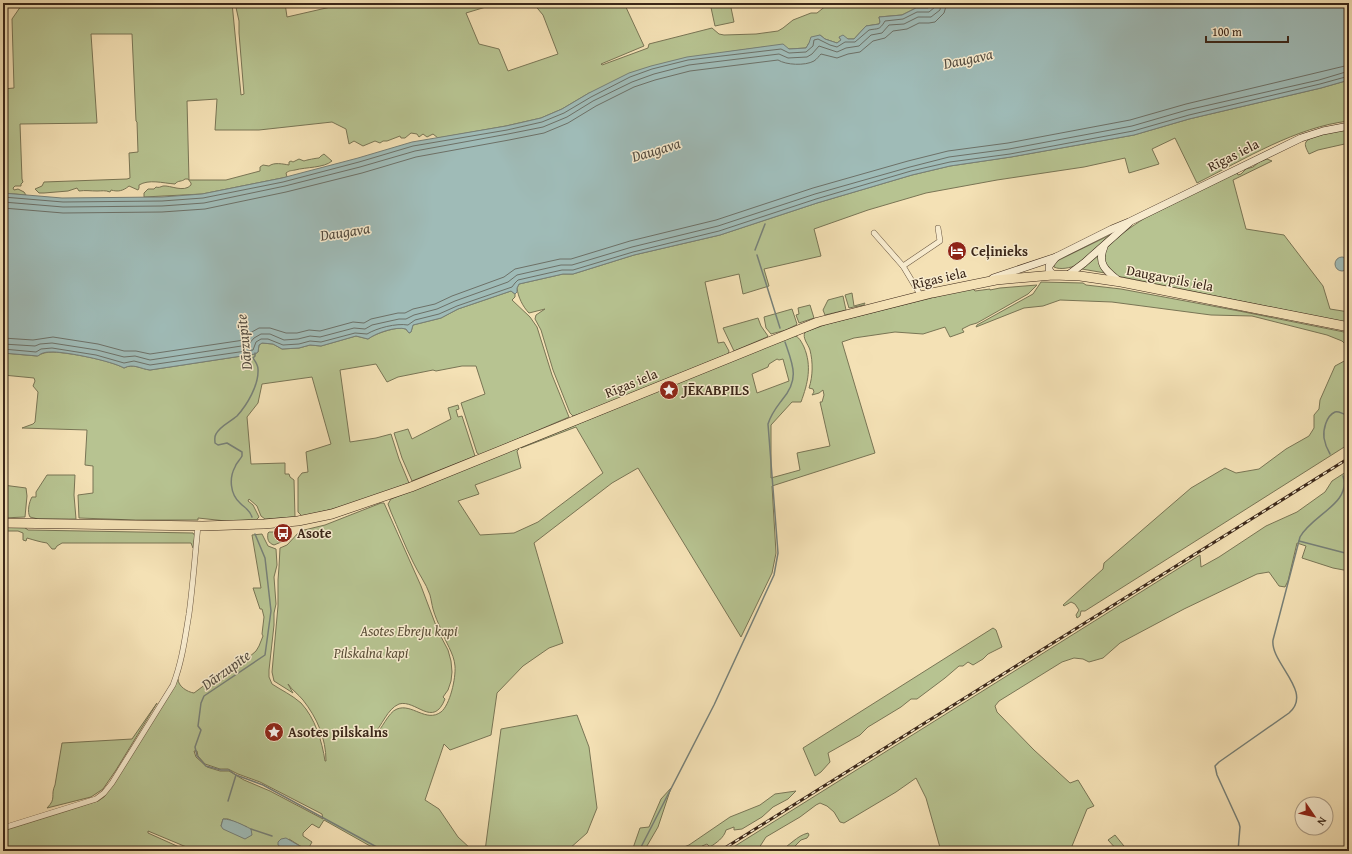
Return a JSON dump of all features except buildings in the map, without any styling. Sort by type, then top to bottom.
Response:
[{"type":"highway","name":"Daugavpils iela","points":[[985,282],[1025,276],[1068,275],[1086,277],[1121,282],[1349,327]]},
{"type":"highway","name":"Rīgas iela","points":[[3,523],[198,526],[258,525],[298,521],[332,514],[411,487],[805,326],[830,318],[985,282]]},
{"type":"main road","name":"Rīgas iela","points":[[985,282],[1009,272],[1056,257],[1294,141],[1323,131],[1349,126]]},
{"type":"main road","points":[[1068,275],[1084,264],[1129,222]]},
{"type":"main road","points":[[1106,244],[1101,254],[1102,265],[1106,271],[1121,282]]},
{"type":"main road","points":[[1053,275],[1049,270],[1049,266],[1056,257]]},
{"type":"street","points":[[903,266],[940,241],[938,228]]},
{"type":"street","points":[[874,233],[903,266],[921,296]]},
{"type":"street","points":[[3,828],[96,799],[104,794],[112,783],[169,691],[180,668],[193,585],[198,526]]},
{"type":"green space","points":[[23,3],[232,3],[241,95],[244,94],[239,21],[235,3],[285,3],[287,17],[348,3],[499,3],[466,13],[479,44],[499,49],[508,71],[558,54],[543,15],[533,3],[624,3],[644,46],[601,64],[602,65],[648,48],[649,44],[712,28],[719,34],[724,35],[756,34],[778,31],[793,20],[811,13],[817,13],[827,5],[847,3],[934,3],[928,8],[916,8],[902,15],[879,17],[879,24],[866,26],[854,39],[839,37],[841,40],[837,43],[825,39],[820,35],[809,43],[806,48],[789,49],[764,47],[727,52],[589,93],[562,109],[541,118],[438,138],[433,134],[427,137],[423,134],[419,137],[417,134],[411,133],[405,138],[401,138],[400,136],[380,143],[375,141],[363,146],[354,141],[349,144],[346,129],[332,122],[259,130],[215,130],[217,99],[187,101],[189,180],[226,180],[260,171],[260,167],[263,165],[289,165],[289,162],[291,161],[293,162],[299,159],[304,161],[319,158],[324,154],[332,161],[320,166],[290,171],[286,173],[287,177],[202,194],[144,197],[144,193],[148,189],[166,186],[181,189],[188,187],[191,183],[188,179],[175,184],[147,182],[139,185],[138,190],[129,186],[123,190],[111,190],[110,192],[79,191],[77,188],[68,191],[39,193],[35,189],[42,186],[44,182],[130,178],[129,153],[138,152],[132,34],[91,34],[97,123],[20,124],[23,182],[21,186],[15,186],[13,188],[14,190],[18,189],[24,192],[26,195],[3,193],[3,89],[14,88],[12,19]]},
{"type":"green space","points":[[710,3],[730,3],[734,22],[715,26]]},
{"type":"green space","points":[[1349,80],[1349,121],[1329,124],[1290,137],[1252,154],[1197,183],[1175,138],[1152,149],[1159,164],[1129,173],[1125,158],[1084,167],[997,180],[926,193],[868,210],[814,229],[821,256],[764,269],[769,286],[743,294],[739,274],[705,282],[718,343],[724,342],[729,351],[728,354],[573,416],[570,413],[553,370],[541,330],[535,319],[536,315],[545,309],[529,313],[521,302],[517,288],[519,284],[563,274],[573,274],[634,255],[720,235],[817,203],[912,175],[950,166],[1011,157],[1134,135],[1189,119]]},
{"type":"green space","points":[[1349,129],[1349,143],[1318,150],[1309,154],[1305,145],[1306,142],[1313,137]]},
{"type":"green space","points":[[1267,159],[1272,161],[1233,180],[1246,229],[1284,235],[1323,286],[1330,309],[1349,312],[1349,323],[1117,276],[1104,264],[1105,250],[1109,245],[1145,218],[1237,172],[1238,175],[1241,174],[1246,169],[1253,167],[1259,162]]},
{"type":"green space","points":[[1110,235],[1077,265],[1065,268],[1054,267],[1054,263],[1059,260]]},
{"type":"green space","points":[[1099,255],[1105,273],[1082,269],[1083,268]]},
{"type":"green space","points":[[1041,282],[1083,283],[1086,285],[1121,289],[1349,333],[1349,348],[1342,341],[1327,335],[1252,316],[1211,315],[1112,302],[1060,300],[1043,306],[1024,308],[976,327],[977,325],[1033,294]]},
{"type":"green space","points":[[1037,285],[1028,294],[977,323],[962,329],[964,332],[950,337],[945,327],[923,334],[895,332],[854,338],[842,342],[875,453],[772,486],[776,553],[772,573],[741,637],[638,468],[612,483],[534,543],[563,643],[549,648],[523,666],[497,693],[491,735],[450,750],[444,744],[425,800],[439,809],[458,837],[471,849],[481,851],[379,851],[324,820],[319,828],[312,824],[303,833],[303,836],[312,842],[307,851],[289,839],[284,850],[288,851],[196,851],[148,831],[148,833],[188,851],[3,851],[3,831],[98,801],[104,797],[177,679],[183,688],[194,693],[210,681],[232,670],[256,651],[263,636],[264,617],[253,588],[261,588],[252,535],[262,534],[268,546],[276,549],[277,565],[274,577],[276,604],[269,677],[272,684],[298,700],[306,709],[317,730],[326,761],[326,753],[320,729],[312,714],[303,700],[288,684],[293,693],[274,681],[272,672],[278,606],[280,548],[287,545],[300,531],[325,525],[384,503],[421,586],[438,631],[448,650],[452,672],[448,690],[443,697],[445,699],[440,708],[435,712],[424,711],[412,705],[399,704],[391,710],[373,735],[374,736],[377,733],[391,714],[397,709],[408,708],[424,714],[435,715],[444,709],[450,698],[454,677],[454,661],[433,609],[430,595],[410,556],[391,512],[388,504],[391,499],[517,448],[519,449],[517,451],[521,468],[475,485],[479,494],[458,501],[480,535],[514,533],[538,522],[603,473],[576,427],[521,448],[522,447],[794,335],[801,341],[808,361],[806,388],[801,402],[792,402],[771,425],[771,478],[800,470],[797,453],[830,446],[820,402],[822,402],[824,395],[823,390],[812,395],[814,392],[813,389],[809,388],[812,374],[812,359],[804,336],[805,332],[827,324],[955,292],[973,289],[975,291]],"holes":[[[777,359],[783,359],[789,381],[757,393],[752,374],[768,367],[769,364]],[[194,751],[197,751],[198,756],[205,764],[220,769],[228,769],[260,782],[322,814],[323,819],[229,771],[220,771],[207,767],[196,757]],[[223,819],[228,819],[247,827],[221,826]]]},
{"type":"green space","points":[[511,291],[515,294],[515,297],[512,300],[530,317],[537,327],[552,375],[569,417],[480,455],[477,453],[461,403],[485,394],[476,366],[462,366],[436,371],[433,370],[398,377],[387,382],[376,364],[340,370],[350,442],[391,434],[409,483],[356,502],[302,516],[298,512],[298,478],[302,473],[308,472],[306,452],[331,444],[312,377],[262,384],[258,403],[247,417],[251,464],[285,463],[285,474],[289,474],[294,480],[295,517],[265,519],[261,516],[257,506],[249,499],[248,501],[253,505],[259,517],[256,520],[226,521],[198,518],[198,520],[135,520],[79,518],[78,495],[93,493],[93,466],[85,465],[87,430],[22,428],[35,422],[38,392],[33,386],[35,381],[34,378],[3,375],[3,353],[37,356],[47,352],[53,352],[79,355],[124,368],[134,366],[150,370],[255,354],[258,352],[259,345],[262,343],[273,344],[282,349],[299,348],[310,345],[321,346],[356,336],[368,339],[379,333],[398,328],[405,329],[409,333],[411,332],[413,325],[441,318],[458,309]]},
{"type":"green space","points":[[852,293],[854,306],[865,303],[864,305],[849,308],[845,295]]},
{"type":"green space","points":[[843,296],[846,310],[825,315],[823,310],[828,300]]},
{"type":"green space","points":[[810,305],[814,318],[799,323],[796,315],[799,314],[798,308]]},
{"type":"green space","points":[[792,309],[797,324],[786,330],[771,334],[766,328],[764,317]]},
{"type":"green space","points":[[758,318],[761,326],[768,336],[734,351],[723,328]]},
{"type":"green space","points":[[1349,357],[1349,444],[1085,611],[1081,611],[1080,616],[1077,618],[1076,615],[1079,610],[1075,604],[1071,602],[1064,606],[1063,605],[1103,569],[1104,563],[1191,488],[1225,468],[1236,473],[1259,469],[1286,449],[1309,436],[1314,428],[1314,415],[1319,409],[1320,400],[1335,366]]},
{"type":"green space","points":[[458,405],[459,409],[456,410],[458,417],[462,416],[475,456],[412,481],[402,458],[394,433],[408,429],[412,439],[451,419],[448,408]]},
{"type":"green space","points":[[1349,470],[1349,571],[1333,568],[1302,558],[1306,546],[1297,543],[1288,581],[1285,587],[1279,586],[1269,572],[1257,574],[1184,609],[1120,643],[1103,658],[1089,662],[1083,659],[1074,658],[1062,662],[999,701],[995,706],[997,712],[1034,750],[1070,783],[1078,780],[1094,806],[1087,809],[1070,851],[941,851],[926,798],[916,778],[896,792],[844,823],[840,822],[834,812],[827,806],[820,803],[766,837],[757,851],[727,851],[1200,555],[1201,567],[1266,526],[1297,512],[1325,492],[1332,481]]},
{"type":"green space","points":[[47,475],[75,475],[74,495],[76,519],[38,519],[30,517],[29,504],[31,499],[32,497],[36,497],[36,492]]},
{"type":"green space","points":[[3,485],[26,488],[27,496],[25,517],[3,518]]},
{"type":"green space","points":[[3,526],[24,527],[28,530],[193,533],[195,536],[193,548],[191,543],[62,543],[55,549],[52,549],[47,543],[27,538],[26,541],[23,540],[23,533],[18,531],[3,531]]},
{"type":"green space","points":[[269,532],[278,532],[279,534],[287,534],[287,532],[292,533],[286,540],[274,545],[268,540]]},
{"type":"green space","points":[[993,628],[996,630],[1002,647],[988,654],[973,665],[968,662],[963,666],[959,666],[917,699],[911,699],[901,707],[868,727],[860,735],[828,753],[830,762],[815,776],[803,748]]},
{"type":"green space","points":[[157,703],[103,789],[91,797],[47,808],[53,799],[62,743],[132,739]]},
{"type":"green space","points":[[577,715],[589,747],[597,808],[587,833],[569,849],[561,851],[521,851],[494,847],[492,851],[485,851],[501,729]]},
{"type":"green space","points":[[671,788],[658,827],[644,851],[632,851],[640,828],[649,827],[661,799]]},
{"type":"green space","points":[[796,791],[788,799],[773,807],[762,817],[742,829],[734,830],[734,827],[726,830],[722,838],[710,847],[707,844],[702,846],[700,851],[674,851],[689,845],[730,817],[760,805],[775,794]]},
{"type":"green space","points":[[808,833],[809,835],[807,838],[801,840],[790,851],[779,851],[800,836]]},
{"type":"green space","points":[[1115,835],[1128,851],[1118,851],[1108,840]]},
{"type":"water","name":"Daugava","points":[[934,3],[1349,3],[1349,80],[1189,119],[1134,135],[1011,157],[950,166],[912,175],[817,203],[720,235],[634,255],[573,274],[563,274],[519,284],[515,294],[511,291],[458,309],[441,318],[413,325],[411,332],[409,333],[406,329],[397,328],[381,332],[368,339],[356,336],[321,346],[310,345],[299,348],[282,349],[273,344],[262,343],[259,345],[258,352],[255,354],[150,370],[134,366],[124,368],[99,360],[66,353],[46,352],[38,356],[3,353],[3,193],[62,198],[162,197],[202,194],[282,178],[412,142],[506,126],[541,118],[562,109],[589,93],[629,73],[687,57],[783,44],[789,49],[806,48],[811,37],[820,35],[825,39],[837,43],[841,40],[839,37],[843,35],[848,39],[854,39],[866,26],[879,24],[879,17],[902,15],[916,8],[928,8]]},
{"type":"water","points":[[1342,257],[1347,259],[1349,264],[1347,269],[1342,271],[1337,269],[1335,264],[1337,259]]},
{"type":"water","points":[[223,819],[234,821],[251,829],[252,835],[245,839],[223,829],[221,826]]},
{"type":"water","points":[[286,838],[305,849],[305,851],[287,850],[278,845],[278,842],[281,839]]},
{"type":"waterway","points":[[755,250],[765,224]]},
{"type":"waterway","points":[[757,255],[780,328]]},
{"type":"waterway","points":[[639,851],[714,705],[774,575],[778,553],[768,424],[774,411],[788,392],[793,378],[792,365],[785,342]]},
{"type":"waterway","name":"Dārzupīte","points":[[252,517],[249,511],[240,503],[232,491],[231,481],[233,471],[242,456],[242,452],[227,443],[218,445],[215,443],[215,435],[225,424],[237,416],[252,394],[258,375],[258,366],[253,358],[255,353]]},
{"type":"waterway","points":[[1330,454],[1324,438],[1327,420],[1335,412],[1344,414],[1349,413]]},
{"type":"waterway","points":[[1238,851],[1239,823],[1217,775],[1215,766],[1289,713],[1295,705],[1297,696],[1294,687],[1278,658],[1274,649],[1273,640],[1300,537],[1313,522],[1337,501],[1342,494],[1344,485],[1343,476]]},
{"type":"waterway","name":"Dārzupīte","points":[[255,534],[265,558],[271,611],[265,655],[204,696],[201,703],[198,726],[201,730],[195,747],[197,756],[206,766],[221,770],[229,770],[236,775],[263,785],[384,851]]},
{"type":"waterway","points":[[1299,541],[1349,554]]},
{"type":"waterway","points":[[228,801],[236,775]]},
{"type":"waterway","points":[[251,829],[272,836]]},
{"type":"railway","points":[[720,851],[1349,458]]},
{"type":"place","name":"Ceļinieks","points":[[957,251]]},
{"type":"place","name":"JĒKABPILS","points":[[669,390]]},
{"type":"place","name":"Asote","points":[[283,533]]},
{"type":"place","name":"Asotes pilskalns","points":[[274,732]]},
{"type":"park label","name":"Asotes Ebreju kapi","points":[[409,631]]},
{"type":"park label","name":"Pilskalna kapi","points":[[371,653]]}]
